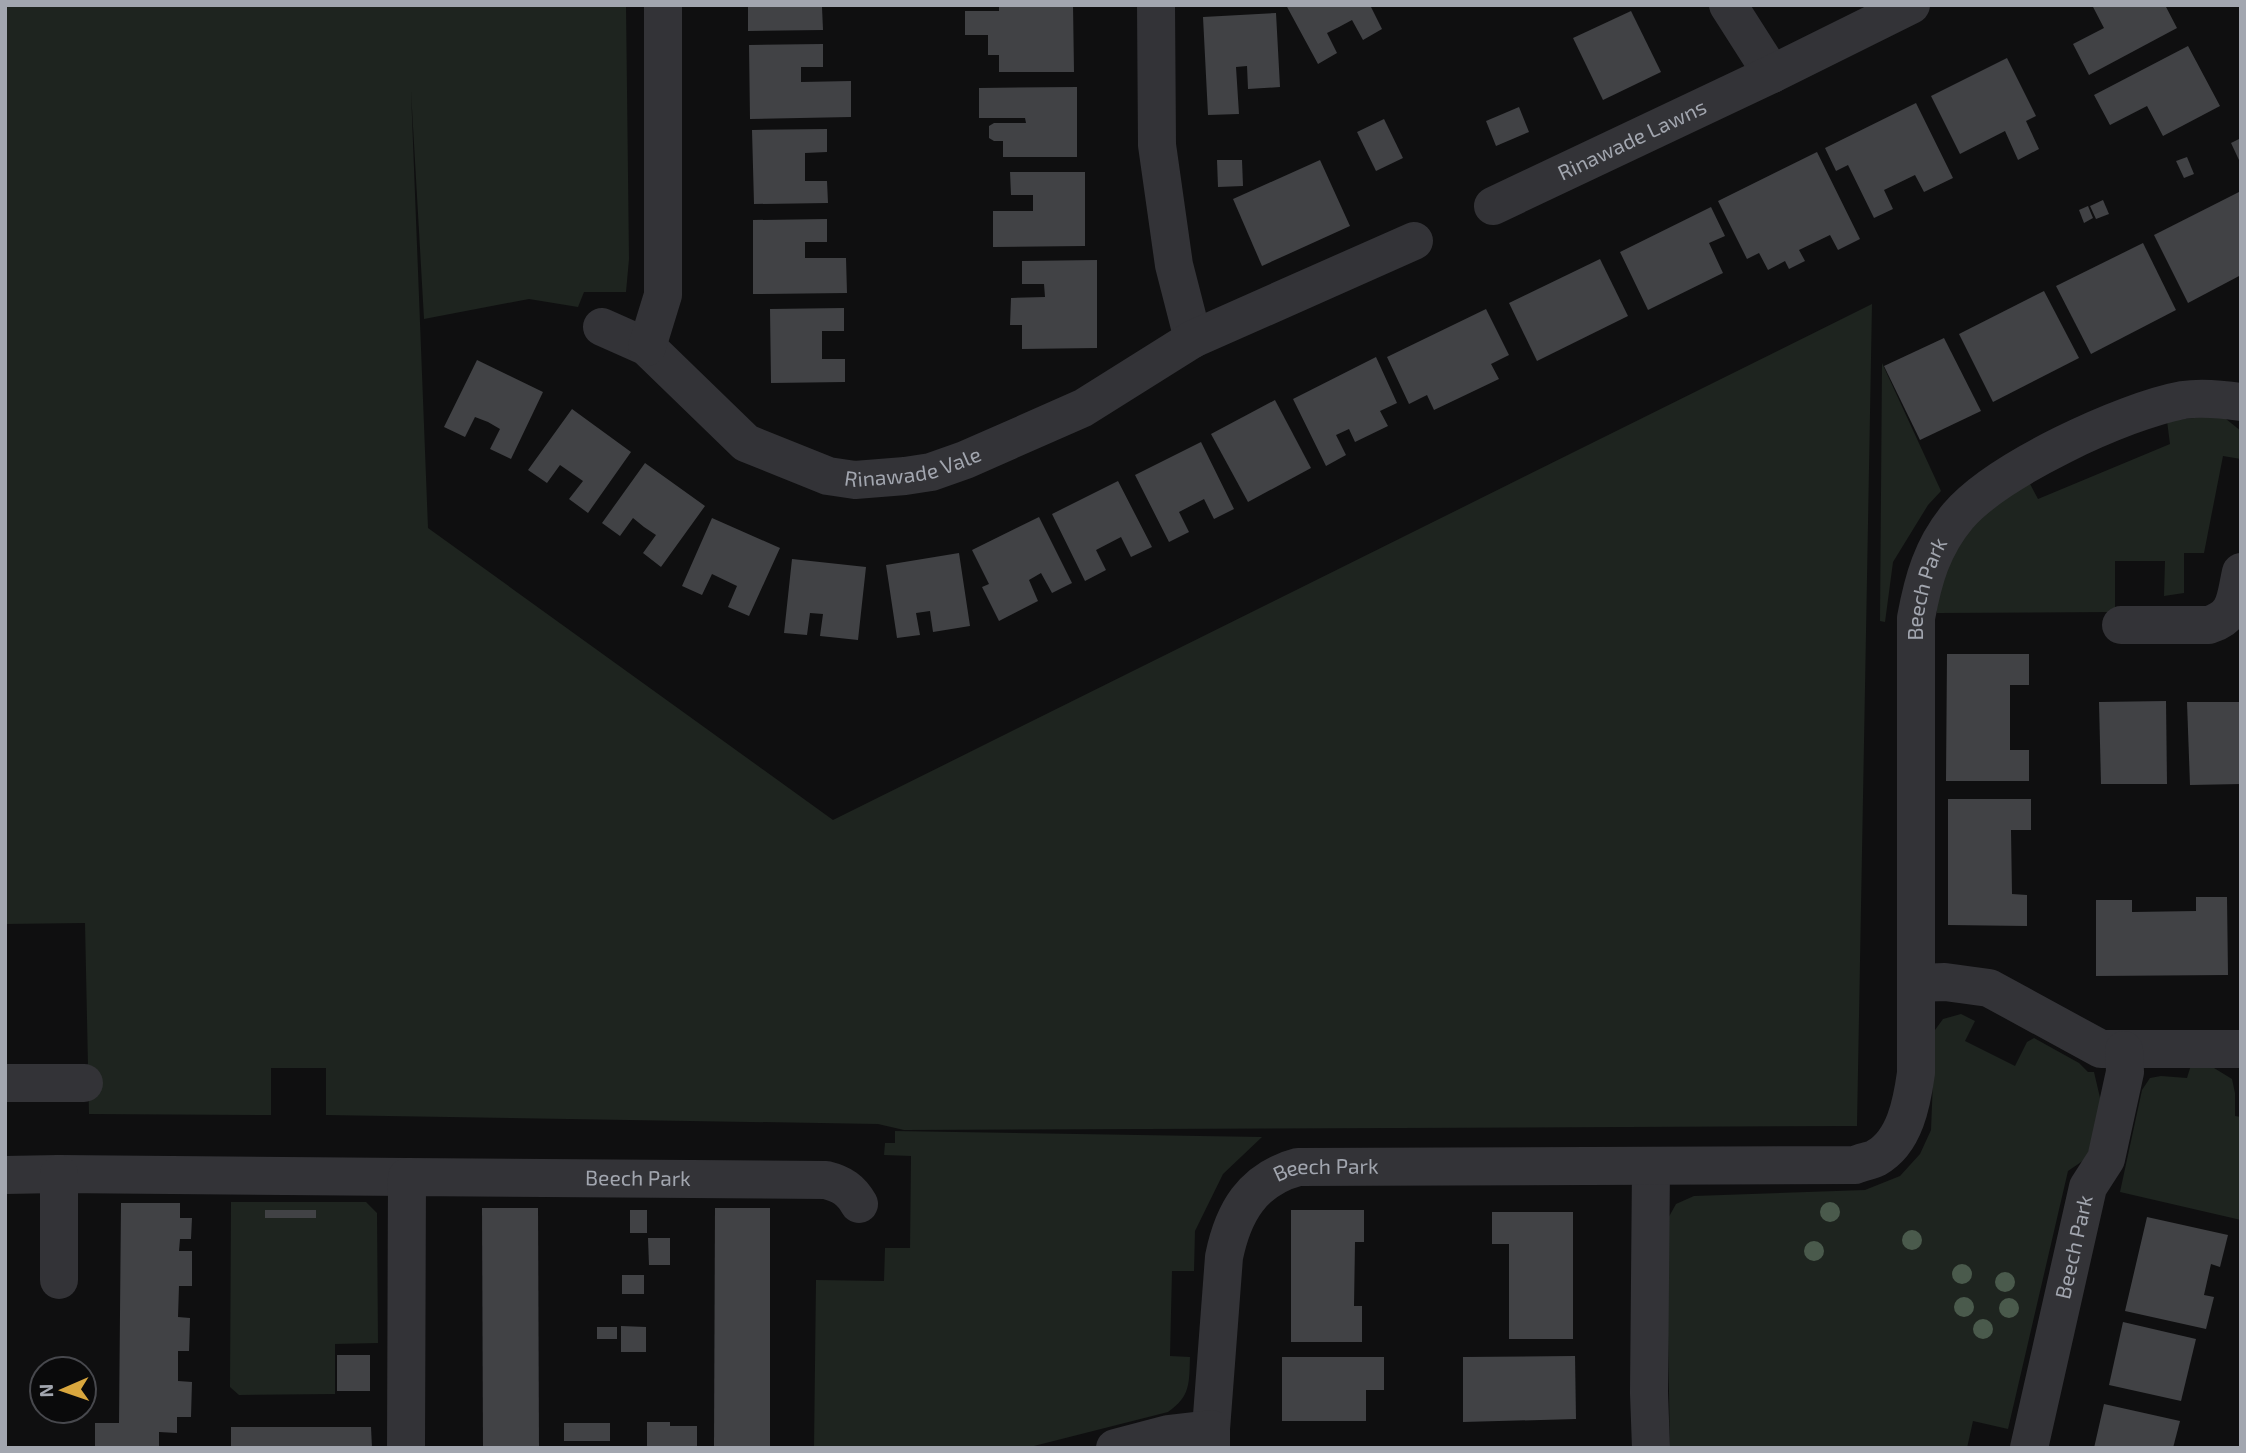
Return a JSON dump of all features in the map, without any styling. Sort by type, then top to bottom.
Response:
[{"type":"street","points":[[647,347],[663,295],[663,5]]},
{"type":"street","points":[[1156,5],[1157,145],[1174,265],[1193,340]]},
{"type":"street","points":[[1728,5],[1772,74]]},
{"type":"street","name":"Rinawade Lawns","points":[[1493,206],[1911,5]]},
{"type":"street","name":"Rinawade Vale","points":[[602,327],[647,347],[746,443],[828,475],[855,480],[931,472],[965,460],[1083,408],[1193,340],[1414,240]]},
{"type":"street","name":"Beech Park","points":[[1115,1448],[1168,1434],[1211,1438],[1224,1257],[1228,1236],[1249,1196],[1273,1176],[1298,1167],[1855,1165],[1877,1157],[1892,1144],[1905,1123],[1914,1088],[1917,983],[1916,618],[1924,577],[1957,517],[1999,481],[2071,442],[2124,418],[2181,401],[2202,398],[2241,402]]},
{"type":"street","points":[[2121,625],[2209,625],[2223,621],[2232,611],[2241,572]]},
{"type":"street","points":[[1917,983],[1945,982],[1989,988],[2101,1049],[2241,1049]]},
{"type":"street","name":"Beech Park","points":[[2028,1448],[2088,1187],[2106,1159],[2124,1073],[2124,1050]]},
{"type":"street","points":[[5,1083],[84,1083]]},
{"type":"street","points":[[1651,1166],[1651,1448]]},
{"type":"street","points":[[59,1280],[60,1174]]},
{"type":"street","name":"Beech Park","points":[[5,1175],[826,1180],[841,1184],[854,1195],[859,1204]]},
{"type":"street","points":[[406,1448],[407,1177]]},
{"type":"shaded area","points":[[5,5],[626,5],[629,259],[626,292],[584,292],[578,307],[529,299],[424,319],[411,91],[428,528],[833,820],[1872,304],[1857,1126],[904,1130],[878,1124],[326,1115],[326,1068],[271,1068],[271,1115],[89,1114],[85,923],[5,924]]},
{"type":"shaded area","points":[[1882,363],[1941,491],[1928,505],[1893,562],[1885,622],[1880,621]]},
{"type":"shaded area","points":[[2221,415],[2241,431],[2241,459],[2223,456],[2204,553],[2184,553],[2184,593],[2164,596],[2165,561],[2115,561],[2115,612],[1937,613],[1934,596],[1949,557],[1969,529],[1993,503],[2029,482],[2038,499],[2170,444],[2167,421]]},
{"type":"shaded area","points":[[1961,1014],[1975,1021],[1965,1041],[2015,1066],[2027,1042],[2034,1038],[2079,1063],[2088,1072],[2094,1072],[2101,1102],[2087,1158],[2068,1171],[2008,1429],[1973,1421],[1967,1448],[1670,1448],[1666,1222],[1676,1204],[1694,1196],[1865,1190],[1900,1176],[1920,1154],[1931,1130],[1935,1030],[1943,1019]]},
{"type":"shaded area","points":[[2191,1065],[2214,1068],[2232,1079],[2235,1116],[2241,1117],[2241,1220],[2120,1192],[2142,1090],[2150,1078],[2187,1078]]},
{"type":"shaded area","points":[[895,1131],[1262,1137],[1223,1174],[1195,1231],[1194,1271],[1172,1271],[1170,1356],[1190,1357],[1187,1388],[1176,1406],[1168,1412],[1026,1448],[814,1448],[816,1280],[884,1281],[885,1248],[910,1248],[911,1156],[884,1155],[885,1143],[895,1143]]},
{"type":"shaded area","points":[[231,1202],[366,1202],[377,1213],[378,1343],[335,1344],[335,1394],[239,1395],[230,1387]]},
{"type":"building","points":[[748,5],[822,7],[823,30],[748,31]]},
{"type":"building","points":[[999,5],[1073,5],[1074,72],[999,72],[999,55],[988,55],[988,35],[965,35],[965,11],[999,11]]},
{"type":"building","points":[[1286,5],[1370,5],[1382,29],[1363,40],[1352,20],[1327,33],[1337,53],[1318,64]]},
{"type":"building","points":[[2092,5],[2165,5],[2177,28],[2089,75],[2073,44],[2104,28]]},
{"type":"building","points":[[1631,11],[1661,72],[1603,100],[1573,38]]},
{"type":"building","points":[[1276,13],[1280,87],[1248,89],[1247,66],[1236,67],[1239,114],[1208,115],[1203,17]]},
{"type":"building","points":[[823,44],[823,67],[801,67],[801,82],[851,81],[851,117],[750,119],[749,45]]},
{"type":"building","points":[[2188,46],[2220,106],[2163,136],[2147,106],[2110,125],[2094,95]]},
{"type":"building","points":[[2007,58],[2036,116],[2026,121],[2039,149],[2018,160],[2005,131],[1960,154],[1931,96]]},
{"type":"building","points":[[1077,87],[1077,157],[1003,157],[1003,141],[989,138],[989,126],[994,123],[1026,123],[1025,118],[979,118],[979,88]]},
{"type":"building","points":[[1916,103],[1953,178],[1924,192],[1915,175],[1884,190],[1893,209],[1874,218],[1848,165],[1836,171],[1825,148]]},
{"type":"building","points":[[1519,107],[1529,132],[1496,146],[1486,121]]},
{"type":"building","points":[[1384,119],[1403,158],[1376,171],[1357,132]]},
{"type":"building","points":[[827,129],[827,152],[805,153],[805,181],[827,181],[828,203],[754,204],[752,130]]},
{"type":"building","points":[[2241,138],[2241,159],[2239,160],[2231,143]]},
{"type":"building","points":[[1817,152],[1860,239],[1838,250],[1830,235],[1799,250],[1805,261],[1789,269],[1785,261],[1768,270],[1759,253],[1747,259],[1718,201]]},
{"type":"building","points":[[2187,157],[2194,174],[2184,178],[2176,161]]},
{"type":"building","points":[[1217,160],[1242,160],[1243,186],[1218,187]]},
{"type":"building","points":[[1320,160],[1350,226],[1262,266],[1233,199]]},
{"type":"building","points":[[1010,172],[1085,172],[1085,246],[993,247],[993,211],[1033,211],[1033,195],[1011,195]]},
{"type":"building","points":[[2239,192],[2241,275],[2188,303],[2154,235]]},
{"type":"building","points":[[2103,200],[2109,214],[2096,219],[2090,206]]},
{"type":"building","points":[[2088,206],[2093,218],[2084,223],[2079,210]]},
{"type":"building","points":[[1711,207],[1725,236],[1709,243],[1723,273],[1648,310],[1620,252]]},
{"type":"building","points":[[827,219],[827,242],[805,242],[805,258],[846,258],[847,293],[753,294],[753,220]]},
{"type":"building","points":[[2143,243],[2176,310],[2091,354],[2056,286]]},
{"type":"building","points":[[1600,259],[1628,316],[1537,361],[1509,303]]},
{"type":"building","points":[[1097,260],[1097,348],[1022,349],[1022,325],[1010,325],[1011,298],[1045,297],[1044,284],[1022,284],[1022,261]]},
{"type":"building","points":[[2044,291],[2079,358],[1993,402],[1959,334]]},
{"type":"building","points":[[844,308],[844,331],[822,331],[822,359],[845,359],[845,382],[771,383],[770,309]]},
{"type":"building","points":[[1486,309],[1509,355],[1491,364],[1499,379],[1434,410],[1427,395],[1409,404],[1387,357]]},
{"type":"building","points":[[1944,338],[1981,411],[1920,440],[1884,366]]},
{"type":"building","points":[[1376,357],[1397,403],[1380,411],[1388,426],[1355,442],[1349,429],[1336,435],[1346,455],[1326,466],[1293,399]]},
{"type":"building","points":[[477,360],[543,392],[511,459],[490,449],[500,429],[488,422],[475,417],[465,437],[444,427]]},
{"type":"building","points":[[1275,400],[1311,468],[1248,502],[1211,434]]},
{"type":"building","points":[[572,409],[631,452],[588,513],[569,499],[583,481],[560,465],[547,483],[528,470]]},
{"type":"building","points":[[1201,442],[1234,509],[1214,519],[1204,499],[1179,512],[1189,532],[1169,542],[1135,475]]},
{"type":"building","points":[[645,463],[705,506],[661,567],[643,553],[656,535],[633,518],[620,536],[602,523]]},
{"type":"building","points":[[1118,481],[1152,547],[1131,557],[1121,537],[1096,550],[1106,570],[1085,581],[1052,514]]},
{"type":"building","points":[[1039,517],[1072,583],[1052,593],[1041,573],[1029,580],[1038,601],[999,621],[982,587],[989,584],[972,550]]},
{"type":"building","points":[[712,518],[780,548],[749,616],[728,607],[737,586],[712,574],[702,595],[682,586]]},
{"type":"building","points":[[959,553],[970,626],[933,632],[930,611],[916,613],[920,635],[897,638],[886,565]]},
{"type":"building","points":[[792,559],[866,567],[858,640],[820,636],[823,614],[810,613],[807,635],[784,633]]},
{"type":"building","points":[[1947,654],[2029,654],[2029,685],[2010,685],[2010,750],[2029,750],[2029,781],[1946,781]]},
{"type":"building","points":[[2166,701],[2167,784],[2101,784],[2099,702]]},
{"type":"building","points":[[2187,702],[2241,702],[2241,784],[2190,785]]},
{"type":"building","points":[[1948,799],[2031,799],[2031,830],[2011,830],[2012,894],[2027,895],[2027,926],[1948,925]]},
{"type":"building","points":[[2196,897],[2227,897],[2228,975],[2096,976],[2096,900],[2132,900],[2132,912],[2196,911]]},
{"type":"building","points":[[121,1203],[180,1203],[180,1218],[192,1218],[191,1239],[180,1239],[179,1251],[192,1251],[192,1286],[179,1286],[178,1317],[190,1318],[189,1351],[178,1351],[178,1381],[192,1382],[191,1417],[177,1417],[177,1433],[159,1432],[159,1448],[95,1448],[95,1425],[119,1423]]},
{"type":"building","points":[[482,1208],[538,1208],[539,1448],[483,1448]]},
{"type":"building","points":[[715,1208],[770,1208],[770,1448],[714,1448]]},
{"type":"building","points":[[265,1210],[316,1210],[316,1218],[265,1218]]},
{"type":"building","points":[[630,1210],[647,1210],[647,1233],[630,1233]]},
{"type":"building","points":[[1291,1210],[1364,1210],[1364,1242],[1355,1242],[1354,1306],[1362,1306],[1362,1342],[1291,1342]]},
{"type":"building","points":[[1492,1212],[1573,1212],[1573,1339],[1509,1339],[1509,1244],[1492,1244]]},
{"type":"building","points":[[2147,1217],[2228,1235],[2220,1267],[2211,1264],[2204,1295],[2214,1297],[2206,1329],[2125,1311]]},
{"type":"building","points":[[648,1238],[670,1238],[670,1265],[649,1265]]},
{"type":"building","points":[[622,1275],[644,1275],[644,1294],[622,1294]]},
{"type":"building","points":[[2123,1322],[2196,1339],[2181,1401],[2109,1385]]},
{"type":"building","points":[[621,1326],[646,1327],[646,1352],[621,1352]]},
{"type":"building","points":[[597,1327],[617,1327],[617,1339],[597,1339]]},
{"type":"building","points":[[337,1355],[370,1355],[370,1391],[337,1391]]},
{"type":"building","points":[[1575,1356],[1576,1419],[1463,1422],[1463,1357]]},
{"type":"building","points":[[1282,1357],[1384,1357],[1384,1390],[1366,1390],[1366,1421],[1282,1421]]},
{"type":"building","points":[[2104,1404],[2180,1421],[2173,1448],[2094,1448]]},
{"type":"building","points":[[647,1422],[670,1422],[670,1426],[697,1426],[697,1447],[647,1447]]},
{"type":"building","points":[[564,1423],[610,1423],[610,1441],[564,1441]]},
{"type":"building","points":[[231,1427],[371,1427],[372,1448],[231,1448]]}]
